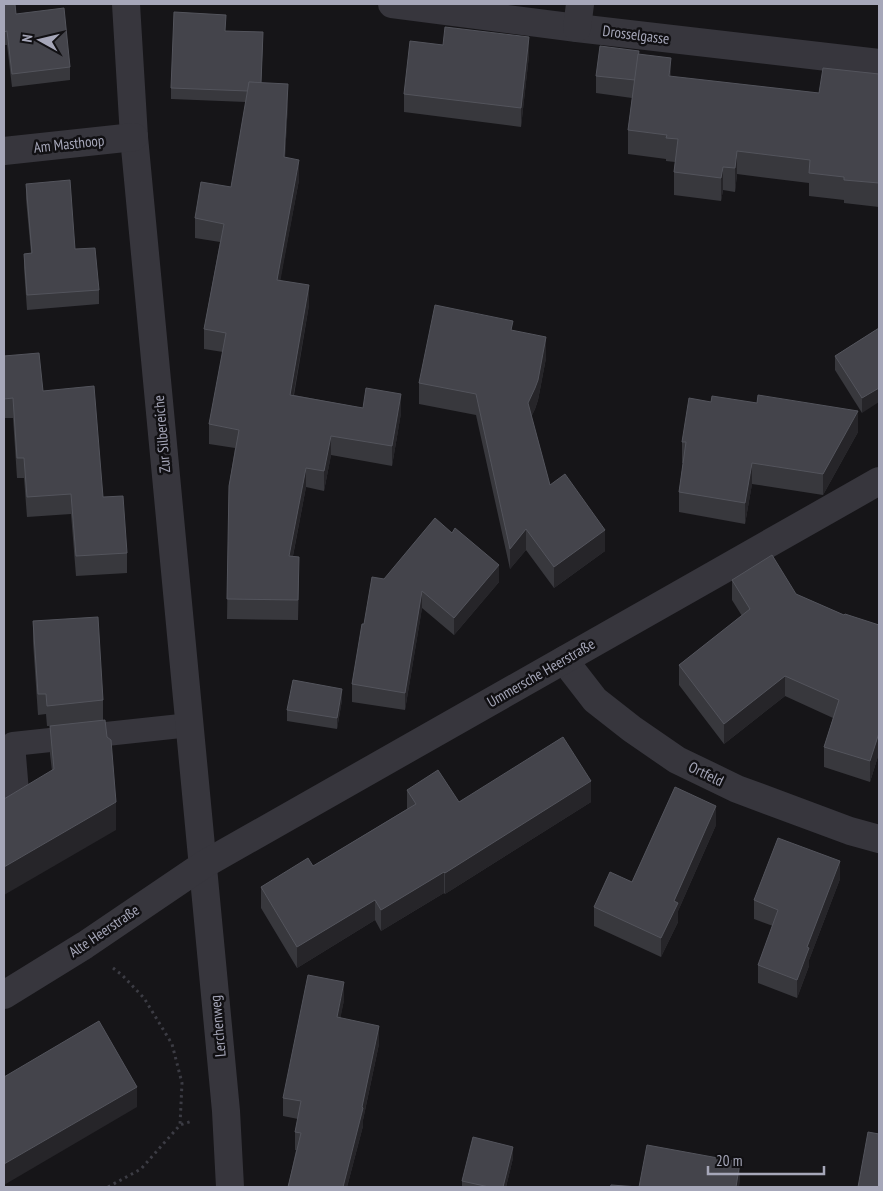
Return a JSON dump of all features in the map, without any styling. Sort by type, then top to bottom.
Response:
[{"type":"street","name":"Zur Silbereiche","points":[[126,4],[134,137],[203,865]]},
{"type":"street","name":"Drosselgasse","points":[[392,4],[578,16],[879,63]]},
{"type":"street","name":"Am Masthoop","points":[[4,151],[134,137]]},
{"type":"street","name":"Ummersche Heerstraße","points":[[203,865],[879,482]]},
{"type":"street","name":"Ortfeld","points":[[564,660],[595,700],[632,729],[677,760],[737,789],[850,831],[879,839]]},
{"type":"street","name":"Alte Heerstraße","points":[[4,996],[85,945],[203,865]]},
{"type":"street","name":"Lerchenweg","points":[[203,865],[226,1111],[230,1187]]},
{"type":"lane","points":[[4,800],[17,792],[13,744],[190,725]]},
{"type":"path","points":[[85,945],[122,976],[144,998],[172,1044],[182,1083],[180,1125]]},
{"type":"path","points":[[108,1187],[142,1168],[180,1125],[226,1111]]},
{"type":"building","points":[[4,4],[15,4],[16,14],[64,8],[70,67],[12,74],[7,31],[4,32]]},
{"type":"building","points":[[174,12],[226,15],[225,31],[263,32],[261,83],[249,82],[248,91],[171,88]]},
{"type":"building","points":[[445,27],[529,37],[521,108],[404,94],[410,41],[443,45]]},
{"type":"building","points":[[600,46],[639,51],[635,80],[596,76]]},
{"type":"building","points":[[638,54],[671,58],[669,76],[819,93],[823,68],[879,74],[879,183],[844,180],[844,177],[809,173],[810,160],[737,151],[735,168],[723,167],[721,178],[674,172],[678,139],[666,138],[667,135],[628,130]]},
{"type":"building","points":[[249,82],[288,84],[284,157],[299,160],[277,280],[309,285],[290,395],[363,408],[366,388],[401,394],[392,446],[331,436],[324,471],[306,468],[289,556],[299,557],[298,600],[227,599],[229,486],[239,430],[209,424],[226,333],[204,329],[224,224],[195,218],[201,182],[231,187]]},
{"type":"building","points":[[70,180],[75,249],[95,248],[99,290],[27,295],[24,254],[32,253],[26,184]]},
{"type":"building","points":[[435,305],[513,321],[511,330],[546,337],[538,380],[528,403],[550,485],[565,474],[605,530],[554,567],[526,529],[510,549],[476,394],[419,383]]},
{"type":"building","points":[[879,328],[879,388],[862,398],[835,356]]},
{"type":"building","points":[[39,353],[43,391],[94,386],[103,497],[123,496],[127,553],[76,556],[71,494],[27,497],[24,458],[17,458],[13,398],[4,399],[4,356]]},
{"type":"building","points":[[758,395],[858,411],[823,474],[752,463],[745,503],[679,492],[686,442],[682,442],[689,398],[711,402],[712,396],[757,403]]},
{"type":"building","points":[[435,518],[452,533],[455,528],[499,565],[454,618],[422,591],[405,693],[352,684],[372,577],[384,579]]},
{"type":"building","points":[[772,555],[796,594],[844,615],[879,625],[879,733],[870,761],[824,747],[839,700],[785,676],[724,724],[679,665],[750,609],[732,580]]},
{"type":"building","points":[[98,617],[103,700],[47,706],[46,694],[38,694],[33,621]]},
{"type":"building","points":[[293,680],[342,689],[337,718],[287,710]]},
{"type":"building","points":[[105,720],[107,737],[111,740],[116,802],[4,867],[4,799],[54,769],[50,726]]},
{"type":"building","points":[[563,737],[591,781],[445,873],[381,910],[375,900],[297,947],[261,887],[308,858],[313,866],[416,804],[407,790],[438,770],[459,802]]},
{"type":"building","points":[[675,787],[716,806],[674,901],[678,903],[661,938],[594,907],[610,872],[632,882]]},
{"type":"building","points":[[778,838],[840,861],[807,947],[809,948],[797,980],[758,965],[778,910],[754,900]]},
{"type":"building","points":[[308,975],[344,982],[337,1017],[379,1026],[363,1108],[343,1187],[288,1187],[301,1133],[295,1132],[301,1101],[283,1098]]},
{"type":"building","points":[[99,1021],[137,1087],[4,1164],[4,1077]]},
{"type":"building","points":[[868,1132],[879,1134],[879,1187],[858,1187]]},
{"type":"building","points":[[473,1137],[513,1147],[503,1187],[489,1187],[462,1181]]},
{"type":"building","points":[[647,1145],[740,1162],[736,1187],[639,1187]]},
{"type":"building","points":[[611,1185],[639,1187],[610,1187]]}]
